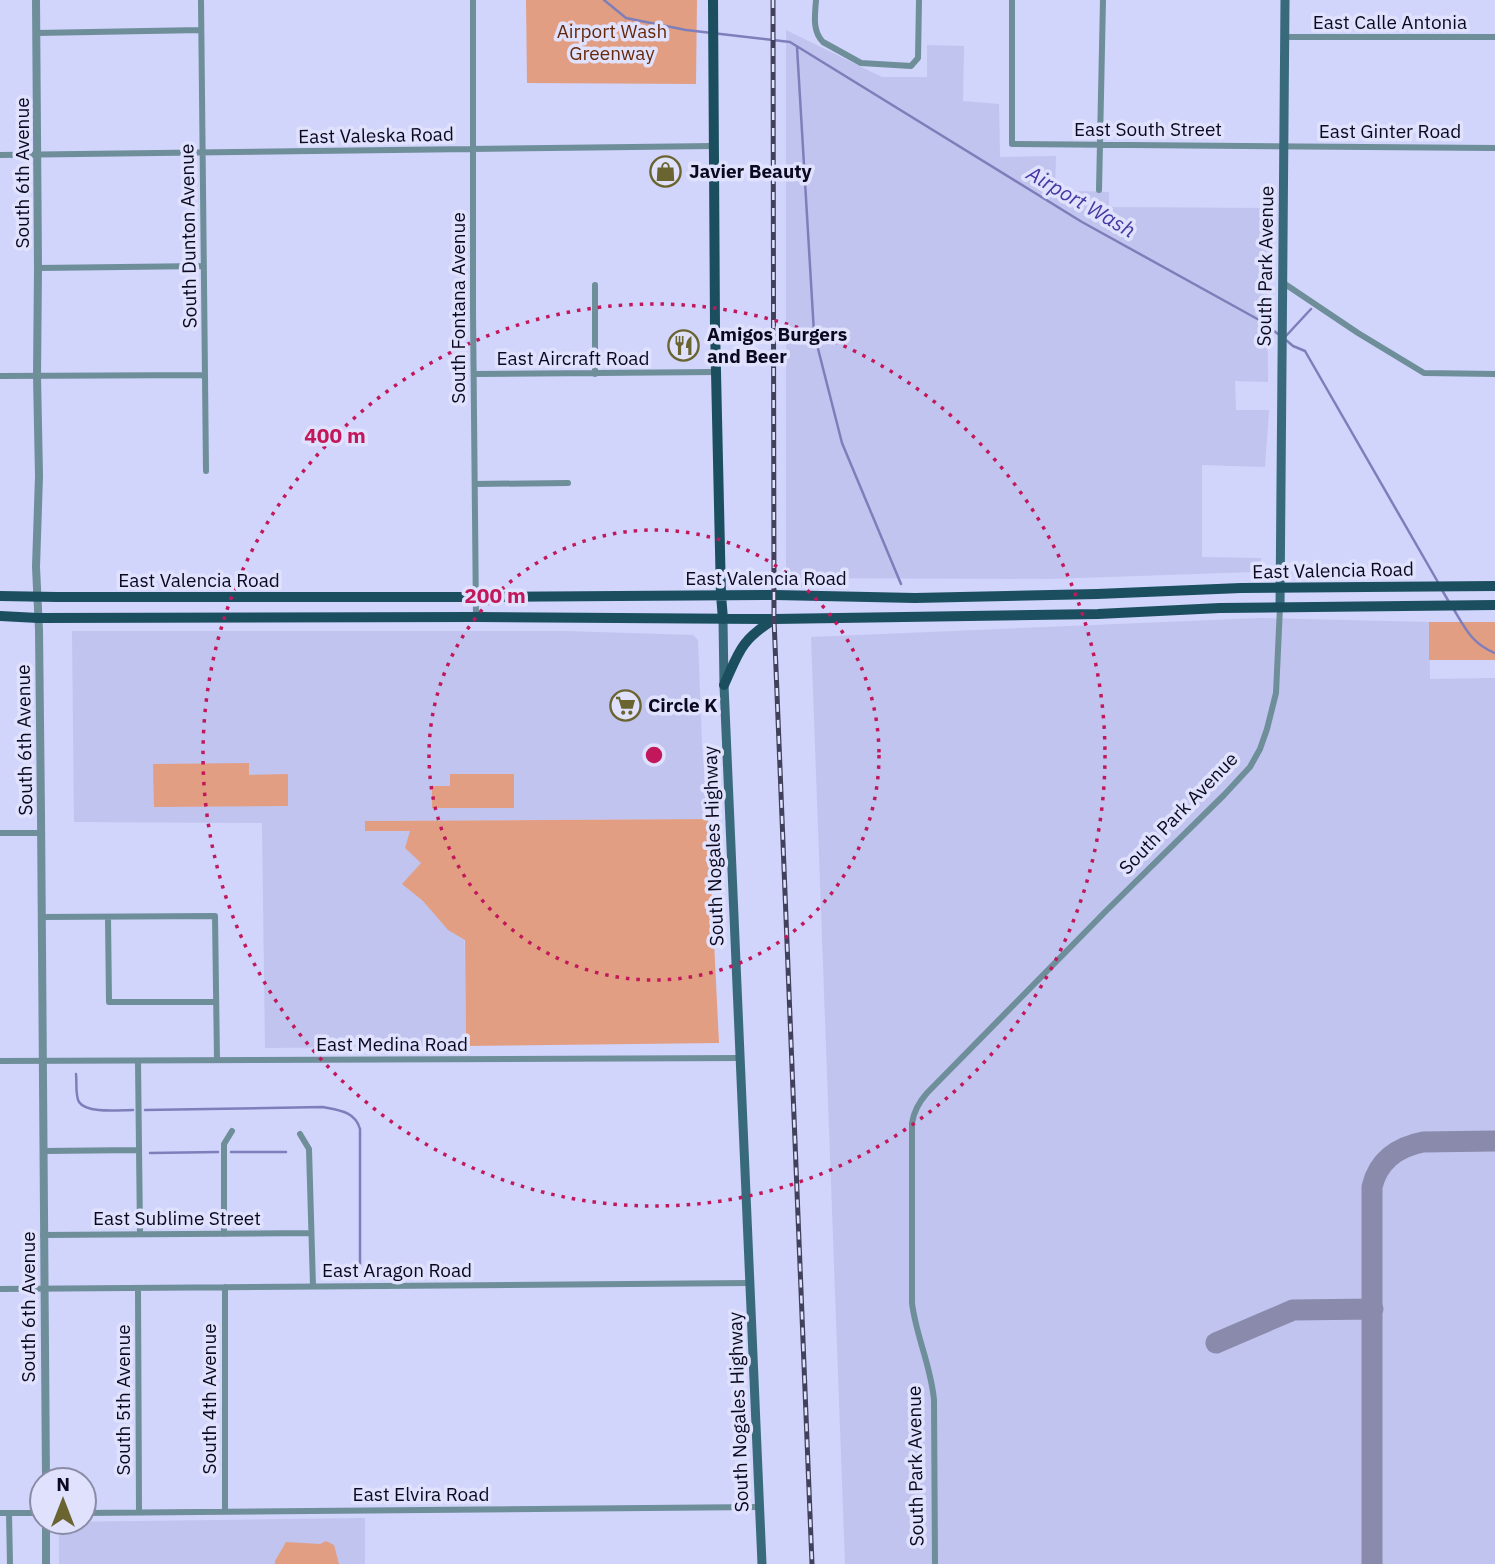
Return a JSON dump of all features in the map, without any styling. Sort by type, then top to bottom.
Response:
[{"type":"main road","name":"South Nogales Highway","points":[[713,0],[715,372],[720,595],[762,1564]]},
{"type":"main road","name":"South Park Avenue","points":[[1280,607],[1285,0]]},
{"type":"main road","name":"East Valencia Road","points":[[0,596],[720,595],[915,598],[1280,588],[1495,586]]},
{"type":"main road","points":[[1097,594],[1098,614]]},
{"type":"main road","points":[[287,597],[287,617]]},
{"type":"main road","points":[[915,598],[915,617]]},
{"type":"main road","name":"East Valencia Road","points":[[0,616],[723,620],[1098,614],[1220,608],[1495,605]]},
{"type":"main road","points":[[724,685],[743,644],[774,619]]},
{"type":"street","name":"South 6th Avenue","points":[[36,0],[39,476],[36,567],[44,1061],[46,1466]]},
{"type":"street","name":"South Dunton Avenue","points":[[201,0],[206,471]]},
{"type":"street","name":"South Fontana Avenue","points":[[473,0],[477,617]]},
{"type":"street","points":[[816,0],[815,30],[823,42],[861,63],[912,66],[918,58],[919,0]]},
{"type":"street","name":"East South Street","points":[[1012,0],[1012,144],[1284,146]]},
{"type":"street","points":[[1100,190],[1103,0]]},
{"type":"street","points":[[37,33],[201,30]]},
{"type":"street","name":"East Calle Antonia","points":[[1284,37],[1495,37]]},
{"type":"street","name":"East Valeska Road","points":[[0,155],[714,146]]},
{"type":"street","name":"East Ginter Road","points":[[1284,146],[1495,148]]},
{"type":"street","points":[[38,268],[204,266]]},
{"type":"street","points":[[1282,282],[1424,373],[1495,374]]},
{"type":"street","points":[[595,285],[595,373]]},
{"type":"street","name":"East Aircraft Road","points":[[474,374],[715,372]]},
{"type":"street","points":[[0,376],[205,375]]},
{"type":"street","points":[[475,484],[568,483]]},
{"type":"street","name":"South Park Avenue","points":[[935,1564],[933,1387],[912,1303],[913,1114],[919,1102],[935,1085],[1250,767],[1260,749],[1276,693],[1280,607]]},
{"type":"street","points":[[0,833],[41,833]]},
{"type":"street","points":[[42,917],[215,916],[217,1060]]},
{"type":"street","points":[[108,917],[109,1002],[216,1002]]},
{"type":"street","name":"East Medina Road","points":[[0,1061],[740,1058]]},
{"type":"street","points":[[138,1061],[140,1234]]},
{"type":"street","points":[[224,1234],[224,1144],[232,1131]]},
{"type":"street","points":[[300,1134],[309,1149],[313,1286]]},
{"type":"street","points":[[44,1151],[139,1150]]},
{"type":"street","name":"East Sublime Street","points":[[43,1235],[311,1233]]},
{"type":"street","name":"East Aragon Road","points":[[0,1289],[750,1283]]},
{"type":"street","name":"South 4th Avenue","points":[[225,1287],[225,1511]]},
{"type":"street","name":"South 5th Avenue","points":[[138,1288],[139,1512]]},
{"type":"street","name":"East Elvira Road","points":[[98,1513],[759,1507]]},
{"type":"street","points":[[0,1513],[28,1513]]},
{"type":"street","points":[[9,1513],[10,1564]]},
{"type":"street","points":[[46,1536],[46,1564]]},
{"type":"shaded area","points":[[786,30],[882,77],[927,77],[927,45],[964,46],[963,101],[999,104],[1000,157],[1056,156],[1055,190],[1109,192],[1109,207],[1266,208],[1268,382],[1235,381],[1236,410],[1269,410],[1265,467],[1202,465],[1202,557],[1261,558],[1260,567],[1253,572],[1050,579],[786,578]]},
{"type":"shaded area","points":[[1260,618],[1429,622],[1430,679],[1495,678],[1495,1564],[845,1564],[811,637]]},
{"type":"shaded area","points":[[72,631],[566,631],[693,635],[698,640],[708,819],[365,821],[366,831],[463,830],[466,1046],[265,1048],[262,823],[74,822]]},
{"type":"shaded area","points":[[365,1518],[365,1564],[59,1564],[59,1536],[98,1536],[98,1521]]},
{"type":"green space","name":"Airport Wash Greenway","points":[[526,0],[697,0],[696,84],[527,83]]},
{"type":"green space","points":[[1429,622],[1495,622],[1495,660],[1429,660]]},
{"type":"green space","points":[[249,763],[249,775],[288,774],[288,806],[154,807],[153,764]]},
{"type":"green space","points":[[450,774],[514,774],[514,808],[432,808],[432,786],[450,786]]},
{"type":"green space","points":[[708,819],[719,1043],[466,1046],[465,940],[448,930],[423,901],[402,884],[421,863],[405,848],[410,831],[365,831],[365,821]]},
{"type":"green space","points":[[326,1541],[334,1545],[339,1564],[275,1564],[286,1542],[320,1544]]},
{"type":"waterway","name":"Airport Wash","points":[[604,0],[626,18],[686,30],[790,42],[1082,222],[1261,321],[1278,334]]},
{"type":"waterway","points":[[797,47],[814,333],[842,443],[901,584]]},
{"type":"waterway","points":[[1285,337],[1311,309]]},
{"type":"waterway","name":"Airport Wash","points":[[1286,340],[1305,351],[1439,584]]},
{"type":"waterway","points":[[1442,590],[1449,602]]},
{"type":"waterway","points":[[1453,608],[1475,640],[1495,653]]},
{"type":"waterway","points":[[76,1074],[77,1096],[83,1106],[104,1111],[133,1110]]},
{"type":"waterway","points":[[145,1110],[323,1107],[350,1115],[360,1129],[360,1266]]},
{"type":"waterway","points":[[150,1153],[218,1152]]},
{"type":"waterway","points":[[231,1152],[286,1152]]},
{"type":"taxiway","points":[[1372,1564],[1372,1187],[1384,1163],[1405,1147],[1423,1142],[1495,1141]]},
{"type":"taxiway","points":[[1216,1343],[1293,1310],[1373,1309]]},
{"type":"railway","points":[[773,0],[774,619],[812,1564]]},
{"type":"place","name":"Javier Beauty","points":[[666,171]]},
{"type":"place","name":"Amigos Burgers and Beer","points":[[684,345]]},
{"type":"place","name":"Circle K","points":[[625,705]]}]
